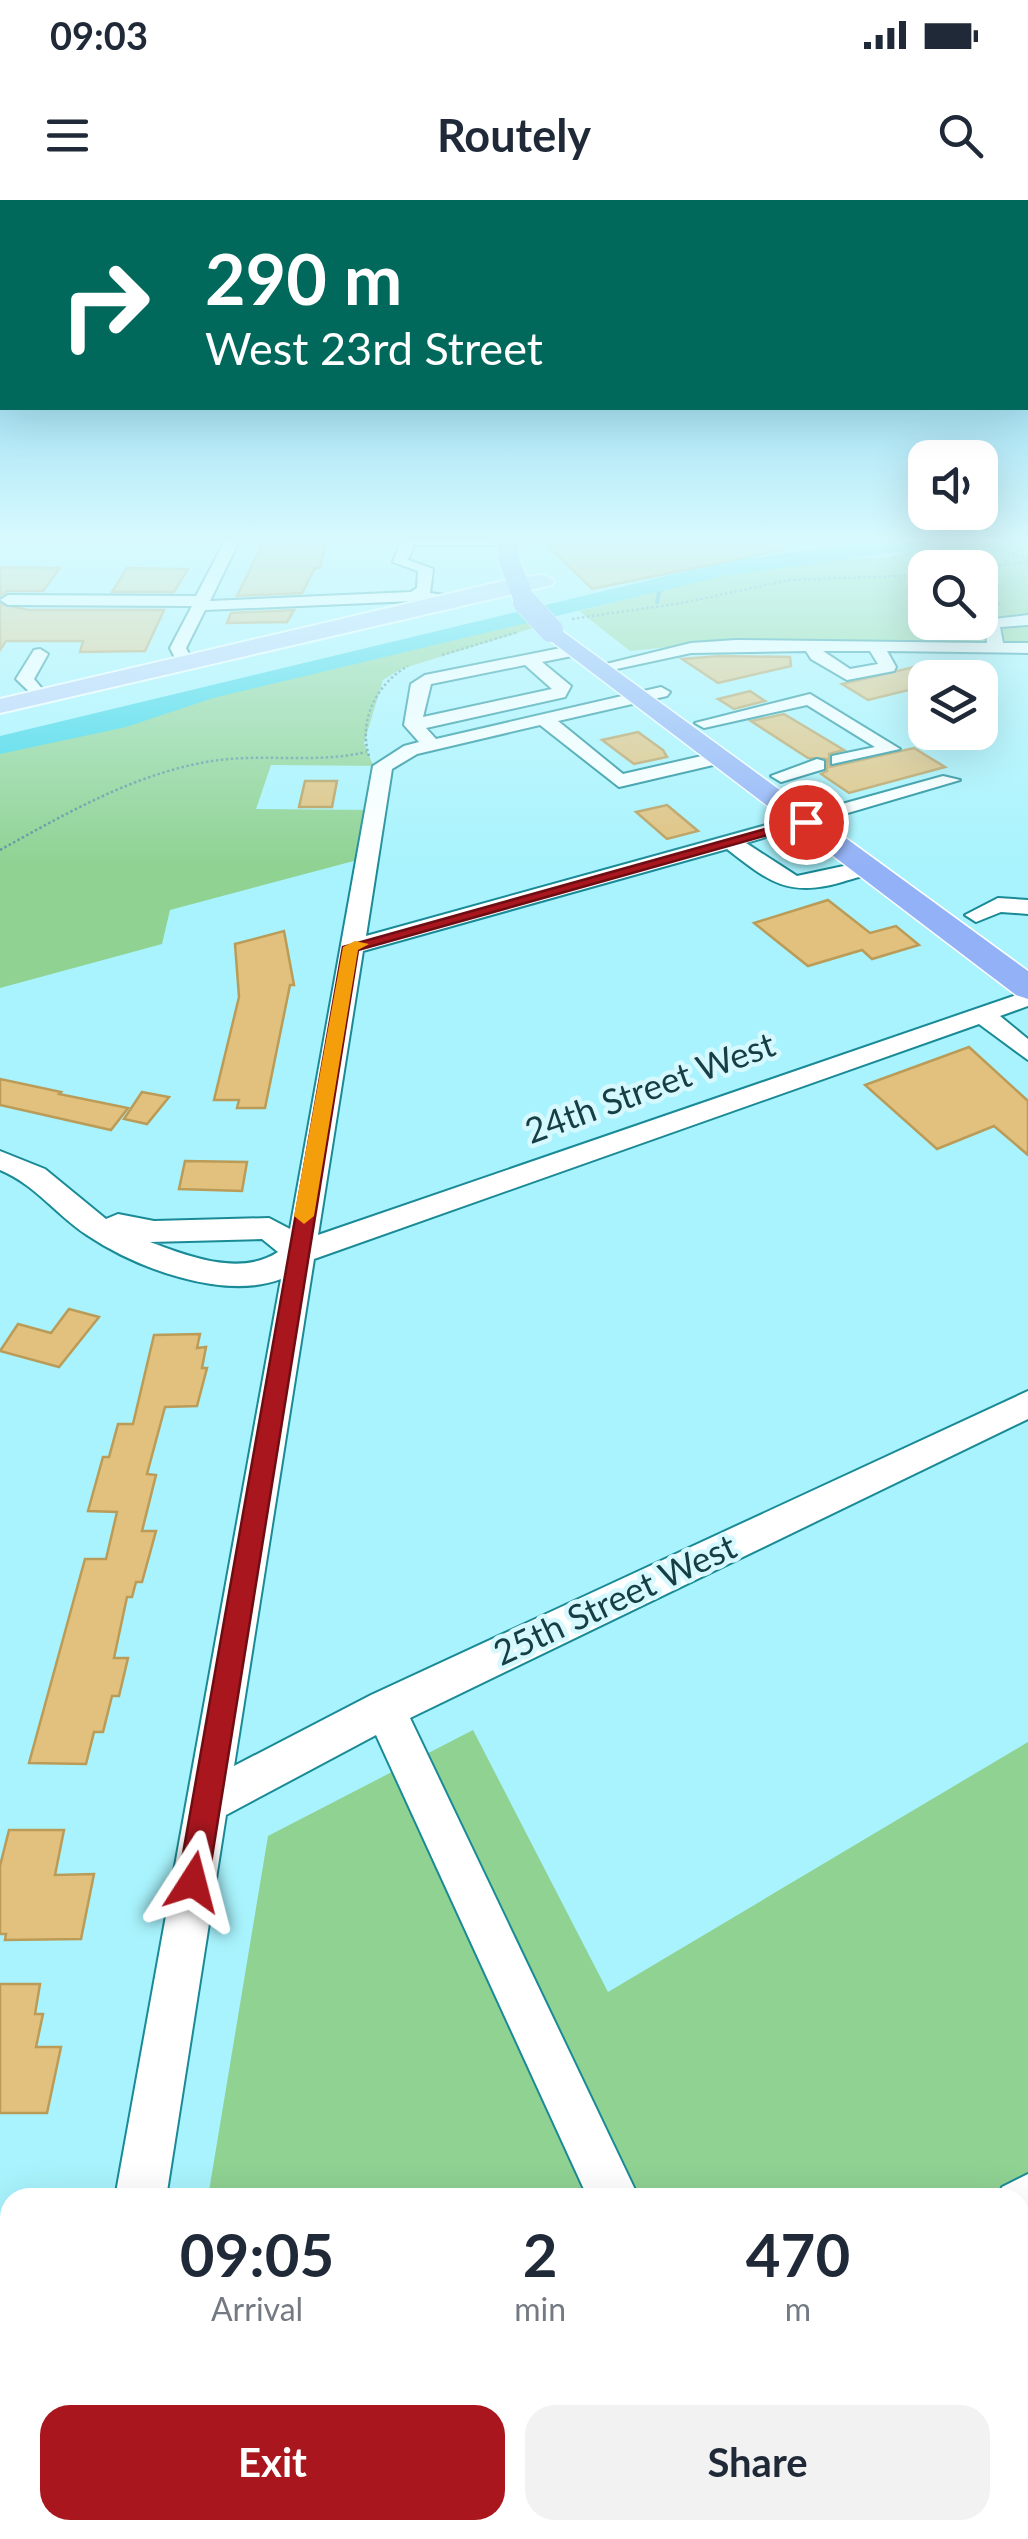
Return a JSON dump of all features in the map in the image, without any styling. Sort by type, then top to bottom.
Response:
[{"type":"highway","points":[[585,648],[649,695],[718,758],[821,818],[1028,952]]},
{"type":"highway","points":[[649,695],[704,723],[781,776],[866,867],[1028,988]]},
{"type":"main road","points":[[0,706],[245,648]]},
{"type":"street","points":[[178,648],[185,662]]},
{"type":"street","points":[[413,725],[420,684],[425,680],[529,660],[556,648]]},
{"type":"street","points":[[813,648],[817,656],[847,676],[888,666],[876,648]]},
{"type":"street","points":[[40,654],[25,678],[40,696]]},
{"type":"street","points":[[413,725],[559,692],[562,686],[529,660]]},
{"type":"street","points":[[142,2188],[351,947],[374,759],[649,695]]},
{"type":"street","points":[[704,723],[810,699],[891,749],[840,760]]},
{"type":"street","points":[[545,720],[619,781],[718,758]]},
{"type":"street","points":[[413,725],[432,745]]},
{"type":"street","points":[[781,776],[817,765]]},
{"type":"street","points":[[351,947],[950,780]]},
{"type":"street","points":[[733,842],[781,880],[802,888],[866,867]]},
{"type":"street","points":[[976,915],[998,906],[1028,907]]},
{"type":"street","name":"24th Street West","points":[[0,1160],[52,1184],[82,1217],[147,1252],[188,1267],[262,1276],[298,1253],[1028,998]]},
{"type":"street","points":[[981,1013],[1028,1052]]},
{"type":"street","points":[[82,1217],[154,1232],[269,1228],[298,1253]]},
{"type":"street","name":"25th Street West","points":[[206,1803],[385,1709],[1028,1404]]},
{"type":"street","points":[[385,1709],[609,2188]]},
{"type":"path","points":[[433,658],[510,648]]},
{"type":"path","points":[[0,850],[61,816],[178,768],[232,760],[374,759],[366,732],[383,680],[414,664]]},
{"type":"green space","points":[[388,648],[468,648],[401,669],[383,680],[364,743],[372,763],[383,766],[271,765],[256,809],[373,810],[365,858],[170,910],[162,944],[0,988],[0,745],[126,718],[204,692]]},
{"type":"green space","points":[[473,1730],[608,1992],[1028,1742],[1028,2188],[209,2188],[268,1836]]},
{"type":"building","points":[[81,648],[146,648],[145,651],[80,652]]},
{"type":"building","points":[[790,657],[791,666],[718,683],[682,659]]},
{"type":"building","points":[[908,668],[908,690],[868,700],[842,684]]},
{"type":"building","points":[[750,691],[765,701],[734,709],[718,699]]},
{"type":"building","points":[[784,714],[844,750],[829,754],[830,767],[908,749],[917,750],[945,767],[849,793],[821,774],[827,771],[827,759],[808,758],[751,721]]},
{"type":"building","points":[[638,732],[667,757],[634,764],[602,740]]},
{"type":"building","points":[[305,781],[337,781],[332,807],[299,807]]},
{"type":"building","points":[[667,805],[698,831],[667,839],[636,812]]},
{"type":"building","points":[[828,900],[870,933],[896,926],[919,945],[872,959],[862,950],[808,966],[754,923]]},
{"type":"building","points":[[284,931],[294,985],[290,985],[265,1108],[237,1108],[239,1100],[214,1100],[239,997],[235,944]]},
{"type":"building","points":[[969,1047],[1028,1101],[1028,1155],[994,1126],[937,1149],[865,1085]]},
{"type":"building","points":[[0,1079],[128,1108],[111,1130],[0,1105]]},
{"type":"building","points":[[142,1092],[169,1097],[147,1124],[124,1119]]},
{"type":"building","points":[[185,1161],[247,1162],[242,1191],[179,1189]]},
{"type":"building","points":[[69,1309],[99,1317],[59,1367],[0,1351],[18,1324],[51,1333]]},
{"type":"building","points":[[200,1334],[197,1348],[206,1347],[202,1368],[207,1368],[197,1406],[165,1407],[147,1474],[156,1475],[142,1531],[156,1531],[142,1582],[136,1582],[132,1597],[127,1597],[114,1658],[128,1658],[119,1696],[112,1696],[103,1732],[94,1732],[86,1764],[29,1763],[85,1559],[106,1559],[117,1512],[88,1511],[103,1457],[109,1457],[118,1424],[133,1424],[154,1335]]},
{"type":"building","points":[[9,1830],[64,1830],[55,1875],[94,1874],[81,1939],[5,1940],[6,1934],[0,1934],[0,1866]]},
{"type":"building","points":[[0,1984],[40,1984],[35,2014],[43,2014],[36,2047],[61,2047],[47,2113],[0,2113]]},
{"type":"waterway","points":[[0,745],[126,718],[204,692],[389,648]]},
{"type":"slow traffic","points":[[304,1216],[351,947],[361,944]]},
{"type":"route","points":[[193,1882],[351,947],[806,822]]}]
